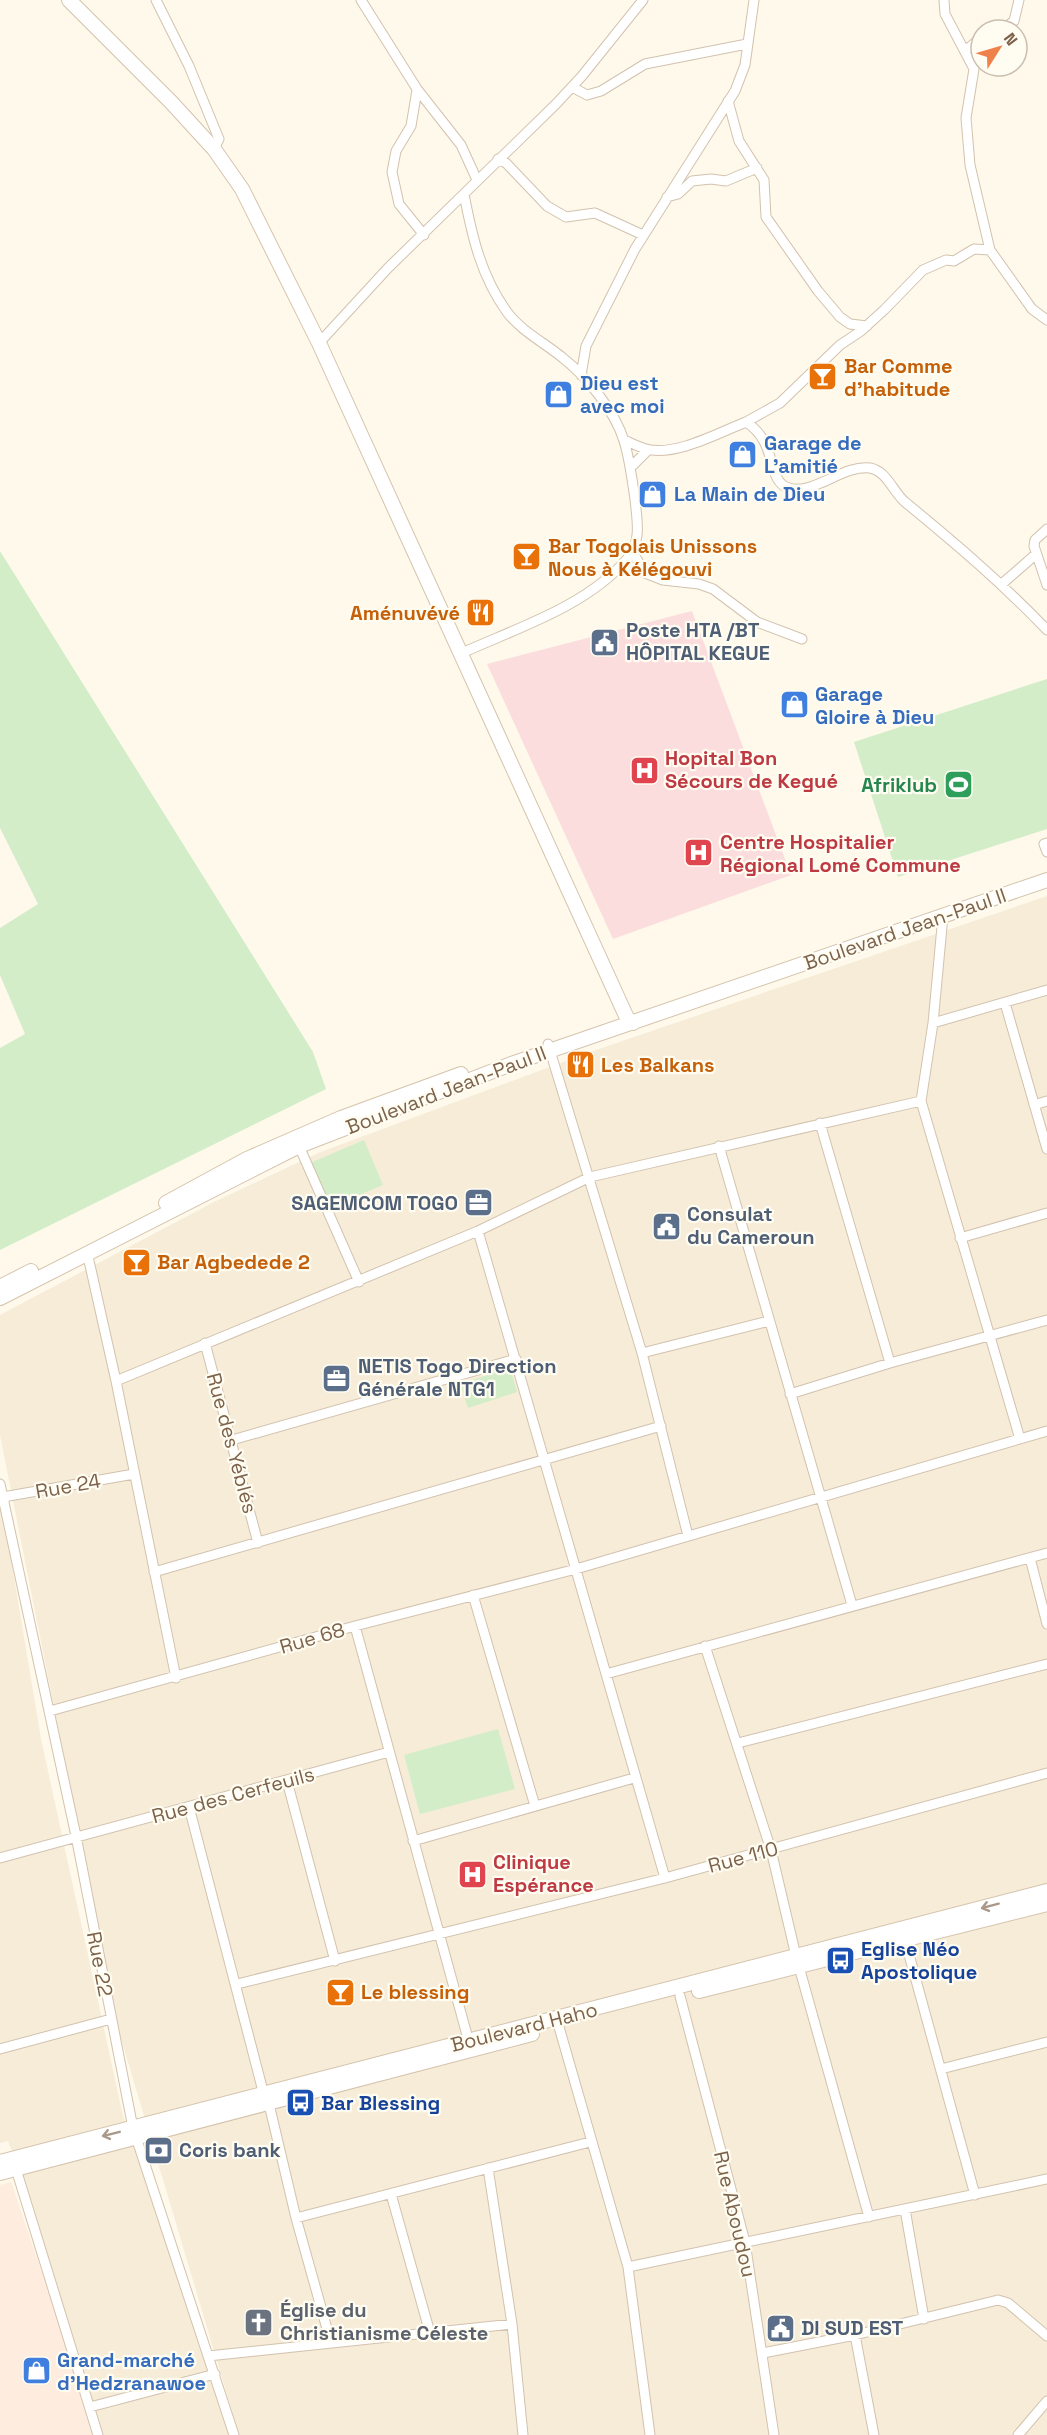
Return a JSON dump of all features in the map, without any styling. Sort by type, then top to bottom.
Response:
[{"type":"main road","points":[[69,0],[214,149],[242,189],[319,343],[630,1020]]},
{"type":"main road","name":"Boulevard Jean-Paul II","points":[[630,1020],[1047,872]]},
{"type":"main road","name":"Boulevard Jean-Paul II","points":[[0,1287],[247,1159],[341,1118],[1047,880]]},
{"type":"main road","name":"Boulevard Jean-Paul II","points":[[0,1298],[298,1146],[549,1047]]},
{"type":"main road","name":"Boulevard Haho","points":[[470,2045],[559,2027],[680,1996],[1047,1891]]},
{"type":"main road","name":"Boulevard Haho","points":[[0,2173],[135,2134],[470,2045],[798,1961],[905,1940],[1047,1904]]},
{"type":"main road","name":"Boulevard Haho","points":[[0,2162],[135,2134]]},
{"type":"street","points":[[361,0],[417,89],[461,146],[477,180]]},
{"type":"street","points":[[319,343],[388,268],[424,235],[498,159],[528,133],[572,87],[643,0]]},
{"type":"street","points":[[581,375],[586,346],[593,329],[643,235],[728,101],[745,65],[754,0]]},
{"type":"street","points":[[944,0],[945,14],[974,69],[966,118],[970,165],[990,250],[1032,309],[1047,320]]},
{"type":"street","points":[[1015,18],[1019,0]]},
{"type":"street","points":[[158,1],[189,66],[219,139],[214,149]]},
{"type":"street","points":[[572,87],[587,95],[601,91],[645,64],[747,45]]},
{"type":"street","points":[[417,89],[411,126],[396,152],[392,172],[399,204],[424,235]]},
{"type":"street","points":[[728,101],[739,141],[764,180],[766,217],[818,291],[840,317],[850,324],[867,326]]},
{"type":"street","points":[[498,159],[506,163],[547,206],[566,217],[595,213],[643,235]]},
{"type":"street","points":[[667,196],[678,194],[692,181],[711,179],[726,181],[757,168]]},
{"type":"street","points":[[462,653],[590,591],[608,578],[632,551],[637,543],[638,527],[631,467],[624,440],[613,418],[581,375],[517,324],[497,297],[480,263],[464,194]]},
{"type":"street","points":[[624,440],[648,450],[684,447],[712,439],[746,422],[780,404],[840,345],[867,326],[923,270],[946,260],[954,261],[974,249],[990,250]]},
{"type":"street","points":[[746,422],[760,430],[765,438],[777,478],[783,485],[803,490],[850,470],[872,468],[882,473],[904,501],[927,517],[1003,583],[1047,630]]},
{"type":"street","points":[[631,467],[648,450]]},
{"type":"street","points":[[1047,529],[1035,540],[1035,555],[1047,585]]},
{"type":"street","points":[[632,551],[645,573],[663,580],[699,584],[713,589],[757,622],[802,639]]},
{"type":"street","points":[[1003,583],[1035,555]]},
{"type":"street","points":[[1047,843],[1044,844],[1047,852]]},
{"type":"street","points":[[943,916],[933,1023],[921,1101],[1020,1439]]},
{"type":"street","points":[[933,1023],[1047,990]]},
{"type":"street","points":[[1005,1003],[1047,1149]]},
{"type":"street","points":[[549,1047],[642,1353],[688,1536]]},
{"type":"street","points":[[116,1381],[478,1232],[590,1178],[719,1146],[921,1101]]},
{"type":"street","points":[[1034,1105],[1047,1101]]},
{"type":"street","points":[[820,1123],[890,1363]]},
{"type":"street","points":[[298,1146],[359,1282]]},
{"type":"street","points":[[719,1146],[852,1605]]},
{"type":"street","points":[[960,1238],[1047,1213]]},
{"type":"street","points":[[478,1232],[545,1459],[634,1778],[665,1878]]},
{"type":"street","points":[[87,1252],[116,1381],[176,1678]]},
{"type":"street","points":[[790,1394],[890,1363],[1047,1320]]},
{"type":"street","points":[[642,1353],[769,1321]]},
{"type":"street","name":"Rue des Yéblés","points":[[205,1343],[258,1543]]},
{"type":"street","points":[[232,1440],[516,1359]]},
{"type":"street","points":[[154,1572],[661,1426]]},
{"type":"street","name":"Rue 68","points":[[50,1711],[176,1678],[355,1626],[576,1569],[1047,1431]]},
{"type":"street","name":"Rue 24","points":[[3,1497],[134,1474]]},
{"type":"street","name":"Rue 22","points":[[0,1484],[4,1520],[50,1711],[135,2134],[234,2435]]},
{"type":"street","points":[[606,1674],[1047,1553]]},
{"type":"street","points":[[1030,1558],[1047,1624]]},
{"type":"street","points":[[473,1595],[535,1806]]},
{"type":"street","points":[[355,1626],[470,2045]]},
{"type":"street","points":[[705,1646],[771,1850],[798,1961],[869,2217]]},
{"type":"street","points":[[738,1743],[1047,1664]]},
{"type":"street","name":"Rue des Cerfeuils","points":[[0,1858],[389,1752]]},
{"type":"street","name":"Rue 110","points":[[237,1984],[665,1878],[1047,1773]]},
{"type":"street","points":[[413,1841],[634,1778]]},
{"type":"street","points":[[287,1781],[335,1961]]},
{"type":"street","points":[[189,1807],[237,1984],[296,2218],[331,2343]]},
{"type":"street","points":[[905,1940],[975,2195]]},
{"type":"street","name":"Rue Aboudou","points":[[680,1996],[745,2242],[774,2435]]},
{"type":"street","points":[[0,2049],[111,2019]]},
{"type":"street","points":[[559,2027],[590,2142],[628,2267],[650,2435]]},
{"type":"street","points":[[941,2069],[1047,2042]]},
{"type":"street","points":[[296,2218],[590,2142]]},
{"type":"street","points":[[488,2168],[512,2324],[523,2435]]},
{"type":"street","points":[[16,2169],[98,2435]]},
{"type":"street","points":[[628,2267],[1047,2180]]},
{"type":"street","points":[[392,2194],[430,2333]]},
{"type":"street","points":[[905,2209],[924,2319]]},
{"type":"street","points":[[763,2353],[855,2336],[999,2300],[1008,2303],[1047,2336]]},
{"type":"street","points":[[208,2356],[512,2324]]},
{"type":"street","points":[[855,2336],[874,2435]]},
{"type":"street","points":[[90,2407],[215,2374]]},
{"type":"street","points":[[1018,2435],[1047,2401]]},
{"type":"shaded area","name":"Hopital Bon Sécours de Kegué","points":[[692,611],[791,875],[613,939],[487,664]]},
{"type":"shaded area","points":[[1047,896],[1047,2435],[239,2435],[117,2025],[0,1435],[0,1315],[214,1202],[318,1153],[596,1050]]},
{"type":"shaded area","points":[[0,1493],[41,1739],[123,2116],[172,2234],[229,2435],[102,2435],[26,2187],[8,2141],[0,2143]]},
{"type":"shaded area","name":"Grand-marché d'Hedzranawoe","points":[[11,2182],[54,2308],[92,2435],[0,2435],[0,2185]]},
{"type":"green space","points":[[0,551],[313,1052],[326,1089],[0,1250],[0,1048],[25,1034],[0,975],[0,928],[38,904],[0,828]]},
{"type":"green space","name":"Afriklub","points":[[1047,679],[1047,829],[898,877],[854,742]]},
{"type":"green space","points":[[364,1140],[383,1185],[329,1208],[310,1163]]},
{"type":"green space","points":[[510,1368],[517,1392],[468,1408],[460,1384]]},
{"type":"green space","points":[[498,1729],[515,1789],[420,1814],[404,1755]]},
{"type":"place","name":"Bar Comme d'habitude","points":[[823,377]]},
{"type":"place","name":"Dieu est avec moi","points":[[559,394]]},
{"type":"place","name":"Garage de L'amitié","points":[[743,455]]},
{"type":"place","name":"La Main de Dieu","points":[[653,494]]},
{"type":"place","name":"Bar Togolais Unissons Nous à Kélégouvi","points":[[527,557]]},
{"type":"place","name":"Aménuvévé","points":[[481,613]]},
{"type":"place","name":"Poste HTA /BT HÔPITAL KEGUE","points":[[605,642]]},
{"type":"place","name":"Garage Gloire à Dieu","points":[[794,705]]},
{"type":"place","name":"Hopital Bon Sécours de Kegué","points":[[644,770]]},
{"type":"place","name":"Afriklub","points":[[958,785]]},
{"type":"place","name":"Centre Hospitalier Régional Lomé Commune","points":[[699,853]]},
{"type":"place","name":"Les Balkans","points":[[580,1065]]},
{"type":"place","name":"SAGEMCOM TOGO","points":[[479,1203]]},
{"type":"place","name":"Consulat du Cameroun","points":[[666,1226]]},
{"type":"place","name":"Bar Agbedede 2","points":[[136,1262]]},
{"type":"place","name":"NETIS Togo Direction Générale NTG1","points":[[337,1378]]},
{"type":"place","name":"Clinique Espérance","points":[[472,1874]]},
{"type":"place","name":"Eglise Néo Apostolique","points":[[840,1961]]},
{"type":"place","name":"Le blessing","points":[[340,1992]]},
{"type":"place","name":"Bar Blessing","points":[[300,2103]]},
{"type":"place","name":"Coris bank","points":[[158,2150]]},
{"type":"place","name":"Église du Christianisme Céleste","points":[[259,2322]]},
{"type":"place","name":"DI SUD EST","points":[[780,2328]]},
{"type":"place","name":"Grand-marché d'Hedzranawoe","points":[[36,2371]]}]
